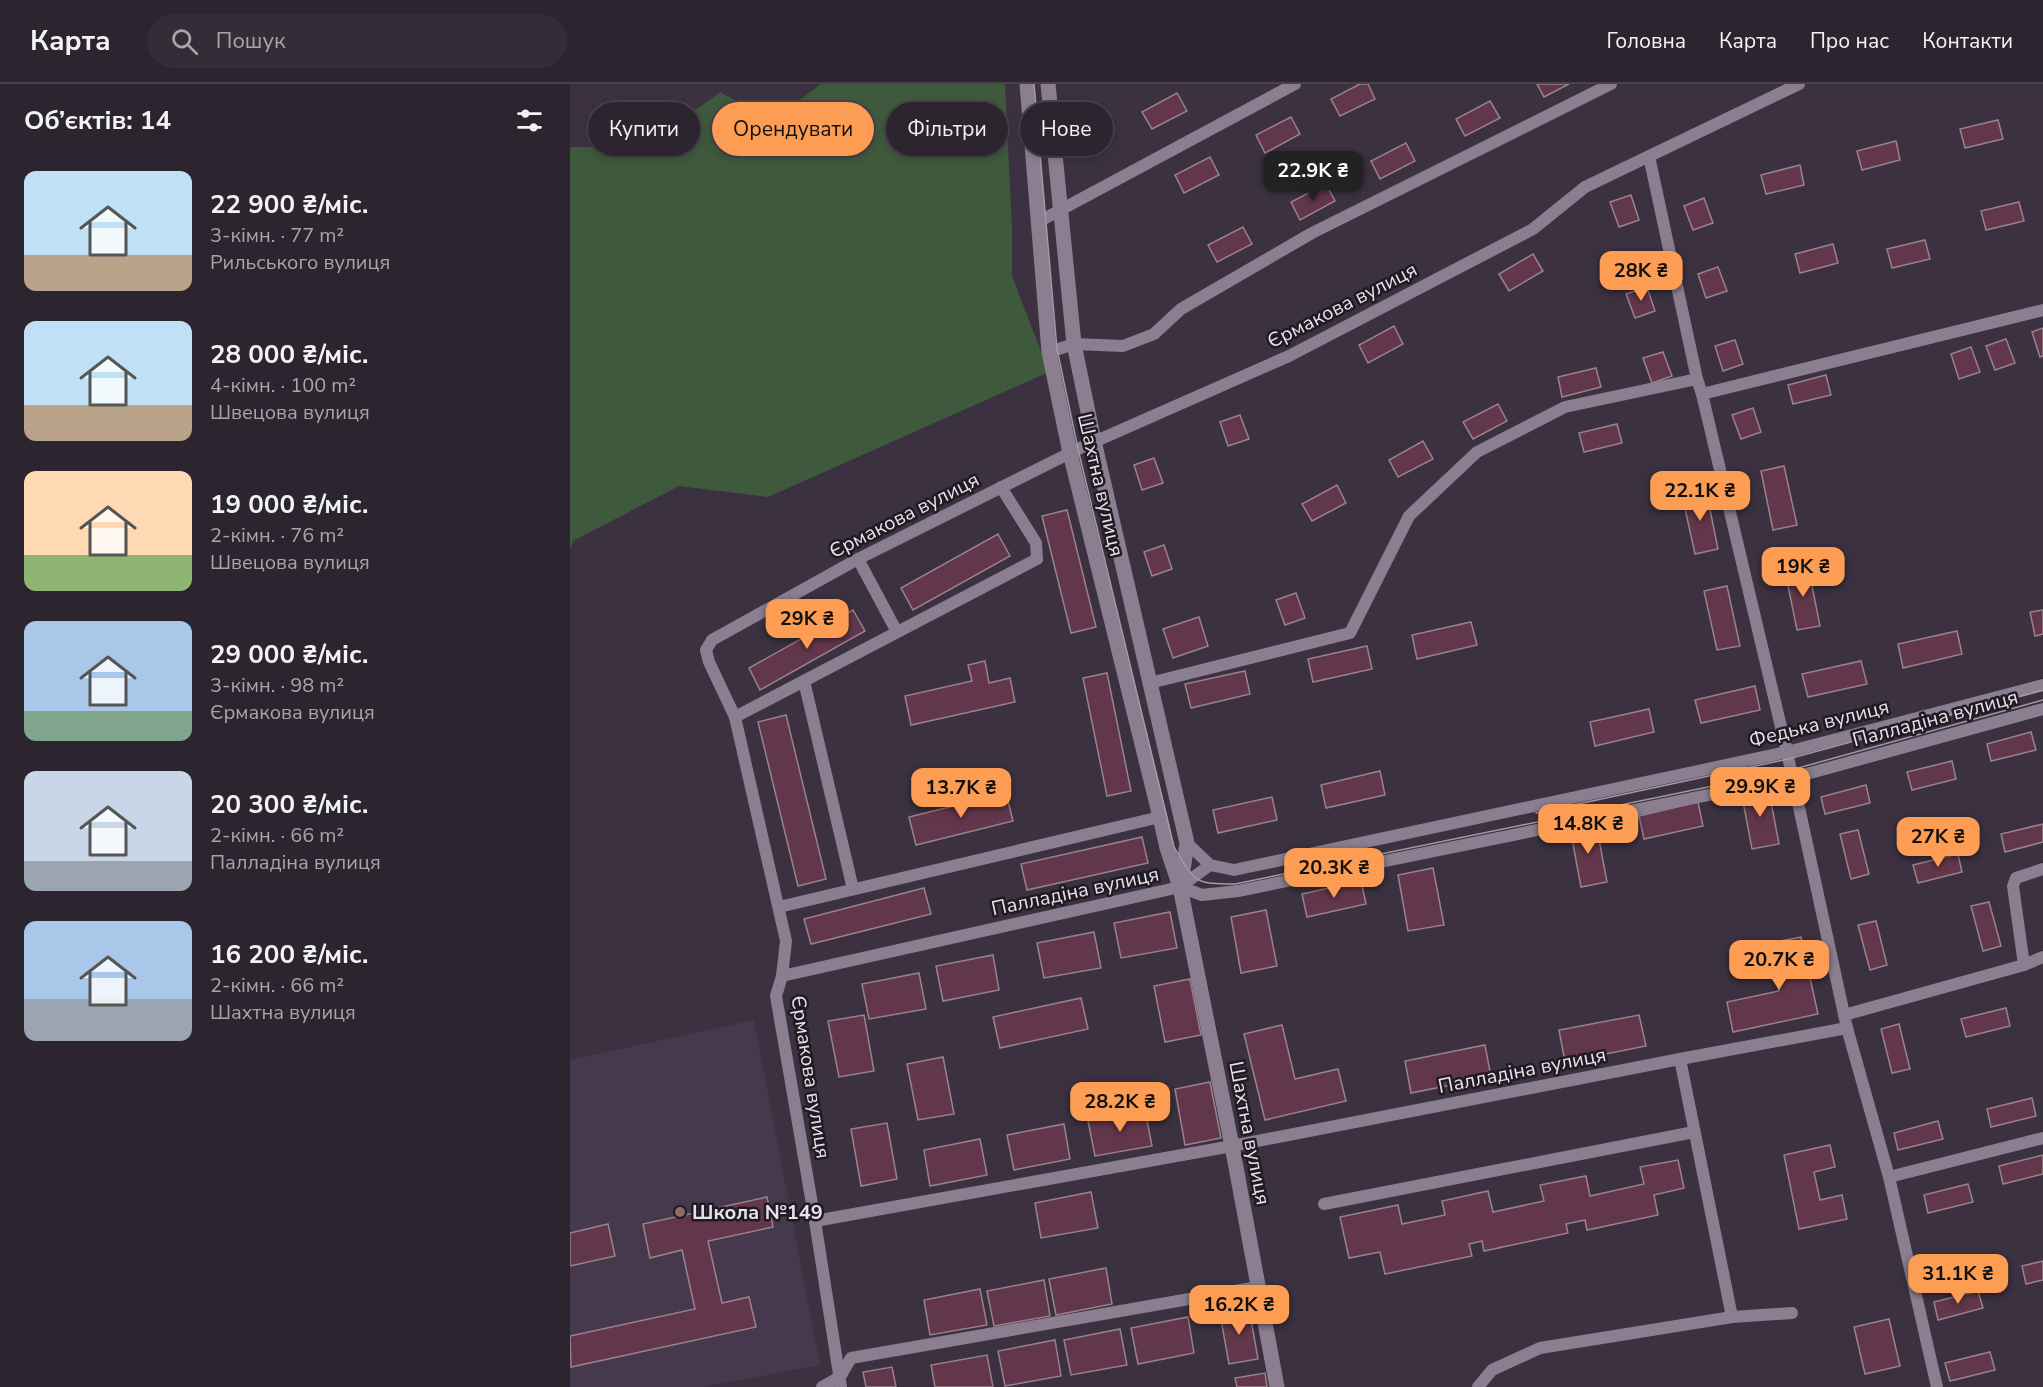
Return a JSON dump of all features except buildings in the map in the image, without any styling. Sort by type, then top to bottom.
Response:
[{"type":"main road","name":"Шахтна вулиця","points":[[1027,84],[1049,352],[1070,453],[1167,848],[1180,888],[1232,1146],[1277,1387]]},
{"type":"main road","name":"Шахтна вулиця","points":[[1048,84],[1074,344],[1094,441],[1187,843],[1180,888]]},
{"type":"street","points":[[1038,222],[1295,84]]},
{"type":"street","points":[[1049,352],[1074,344],[1123,346],[1154,334],[1181,309],[1312,233],[1611,84]]},
{"type":"street","name":"Єрмакова вулиця","points":[[840,1382],[776,996],[782,976],[786,941],[735,717],[709,662],[706,650],[712,640],[858,559],[1094,441],[1299,351],[1533,229],[1585,187],[1799,84]]},
{"type":"street","points":[[1649,156],[1697,379],[1787,752],[1847,1028],[1890,1177],[1936,1387]]},
{"type":"street","points":[[1702,394],[2043,310]]},
{"type":"street","points":[[1150,683],[1350,633],[1409,516],[1477,452],[1565,407],[1697,379]]},
{"type":"street","points":[[735,717],[1037,559],[1036,543],[1001,487]]},
{"type":"street","points":[[858,559],[897,632]]},
{"type":"street","points":[[804,681],[853,889]]},
{"type":"street","name":"Федька вулиця","points":[[1210,865],[1234,870],[1787,752],[2043,685]]},
{"type":"street","name":"Палладіна вулиця","points":[[782,976],[1180,888],[1202,895],[1238,891],[1792,778],[2043,709]]},
{"type":"street","points":[[778,907],[1160,817]]},
{"type":"street","points":[[1180,888],[1210,865],[1187,843]]},
{"type":"street","points":[[2024,964],[2013,886],[2016,878],[2043,869]]},
{"type":"street","points":[[1844,1015],[2043,957]]},
{"type":"street","name":"Палладіна вулиця","points":[[815,1221],[1232,1146],[1847,1028]]},
{"type":"street","points":[[1680,1059],[1732,1317]]},
{"type":"street","points":[[1324,1204],[1694,1132]]},
{"type":"street","points":[[1890,1177],[2043,1138]]},
{"type":"street","points":[[822,1387],[840,1382],[851,1358],[1258,1287]]},
{"type":"street","points":[[1478,1387],[1492,1370],[1540,1348],[1732,1317],[1792,1313]]},
{"type":"shaded area","name":"Школа №149","points":[[754,1020],[820,1365],[704,1387],[570,1387],[570,1060]]},
{"type":"green space","points":[[821,84],[1005,84],[1006,102],[886,102],[886,156],[1008,156],[1008,146],[1012,276],[1049,372],[768,497],[679,486],[573,541],[570,551],[570,147],[588,147],[588,156],[700,156],[700,107],[720,92],[738,102],[712,102],[712,156],[874,156],[874,102],[797,102]]},
{"type":"tram line","points":[[1034,84],[1057,349],[1078,449],[1174,847],[1186,868],[1197,879],[1203,882],[1235,884],[1791,770],[2043,700]]},
{"type":"tram line","points":[[1536,813],[1788,759],[2043,690]]},
{"type":"place","name":"Школа №149","points":[[680,1212]]}]
